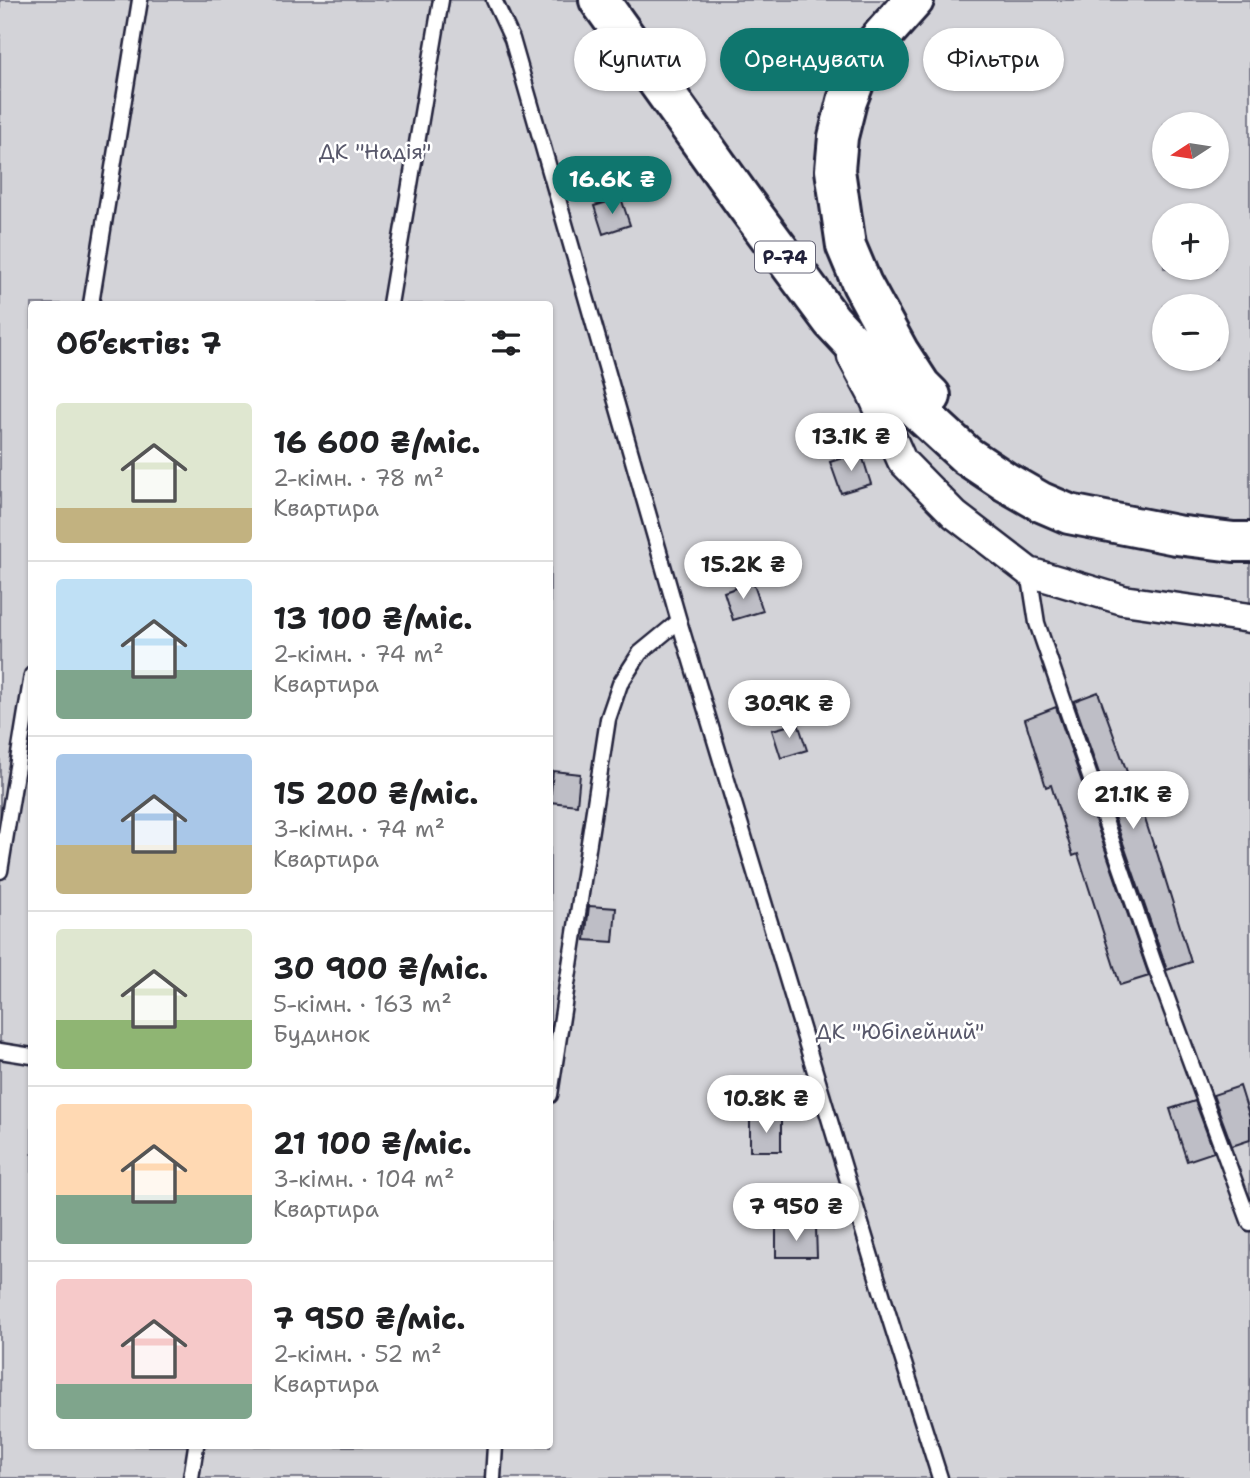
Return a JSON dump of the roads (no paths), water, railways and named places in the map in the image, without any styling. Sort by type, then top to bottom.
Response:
[{"type":"main road","name":"Р-74","points":[[599,0],[832,321],[919,412],[967,456],[1041,502],[1069,514],[1176,536],[1250,542]]},
{"type":"main road","points":[[914,0],[874,45],[859,70],[844,113],[838,137],[835,170],[846,246],[882,323],[921,386],[1006,482]]},
{"type":"street","points":[[832,321],[872,394],[902,461],[955,515],[1029,572],[1123,600],[1250,618]]},
{"type":"lane","points":[[91,301],[140,0]]},
{"type":"lane","points":[[391,301],[441,0]]},
{"type":"lane","points":[[494,0],[512,39],[679,621],[940,1478]]},
{"type":"lane","points":[[1029,572],[1037,623],[1154,962],[1250,1223]]},
{"type":"lane","points":[[553,1076],[608,719],[620,684],[639,653],[679,621]]},
{"type":"lane","points":[[0,871],[28,700]]},
{"type":"lane","points":[[0,1051],[28,1055]]},
{"type":"lane","points":[[191,1478],[196,1449]]},
{"type":"lane","points":[[493,1478],[495,1449]]},
{"type":"park label","name":"ДК \"Надія\"","points":[[375,152]]},
{"type":"park label","name":"ДК \"Юбілейний\"","points":[[900,1032]]}]
